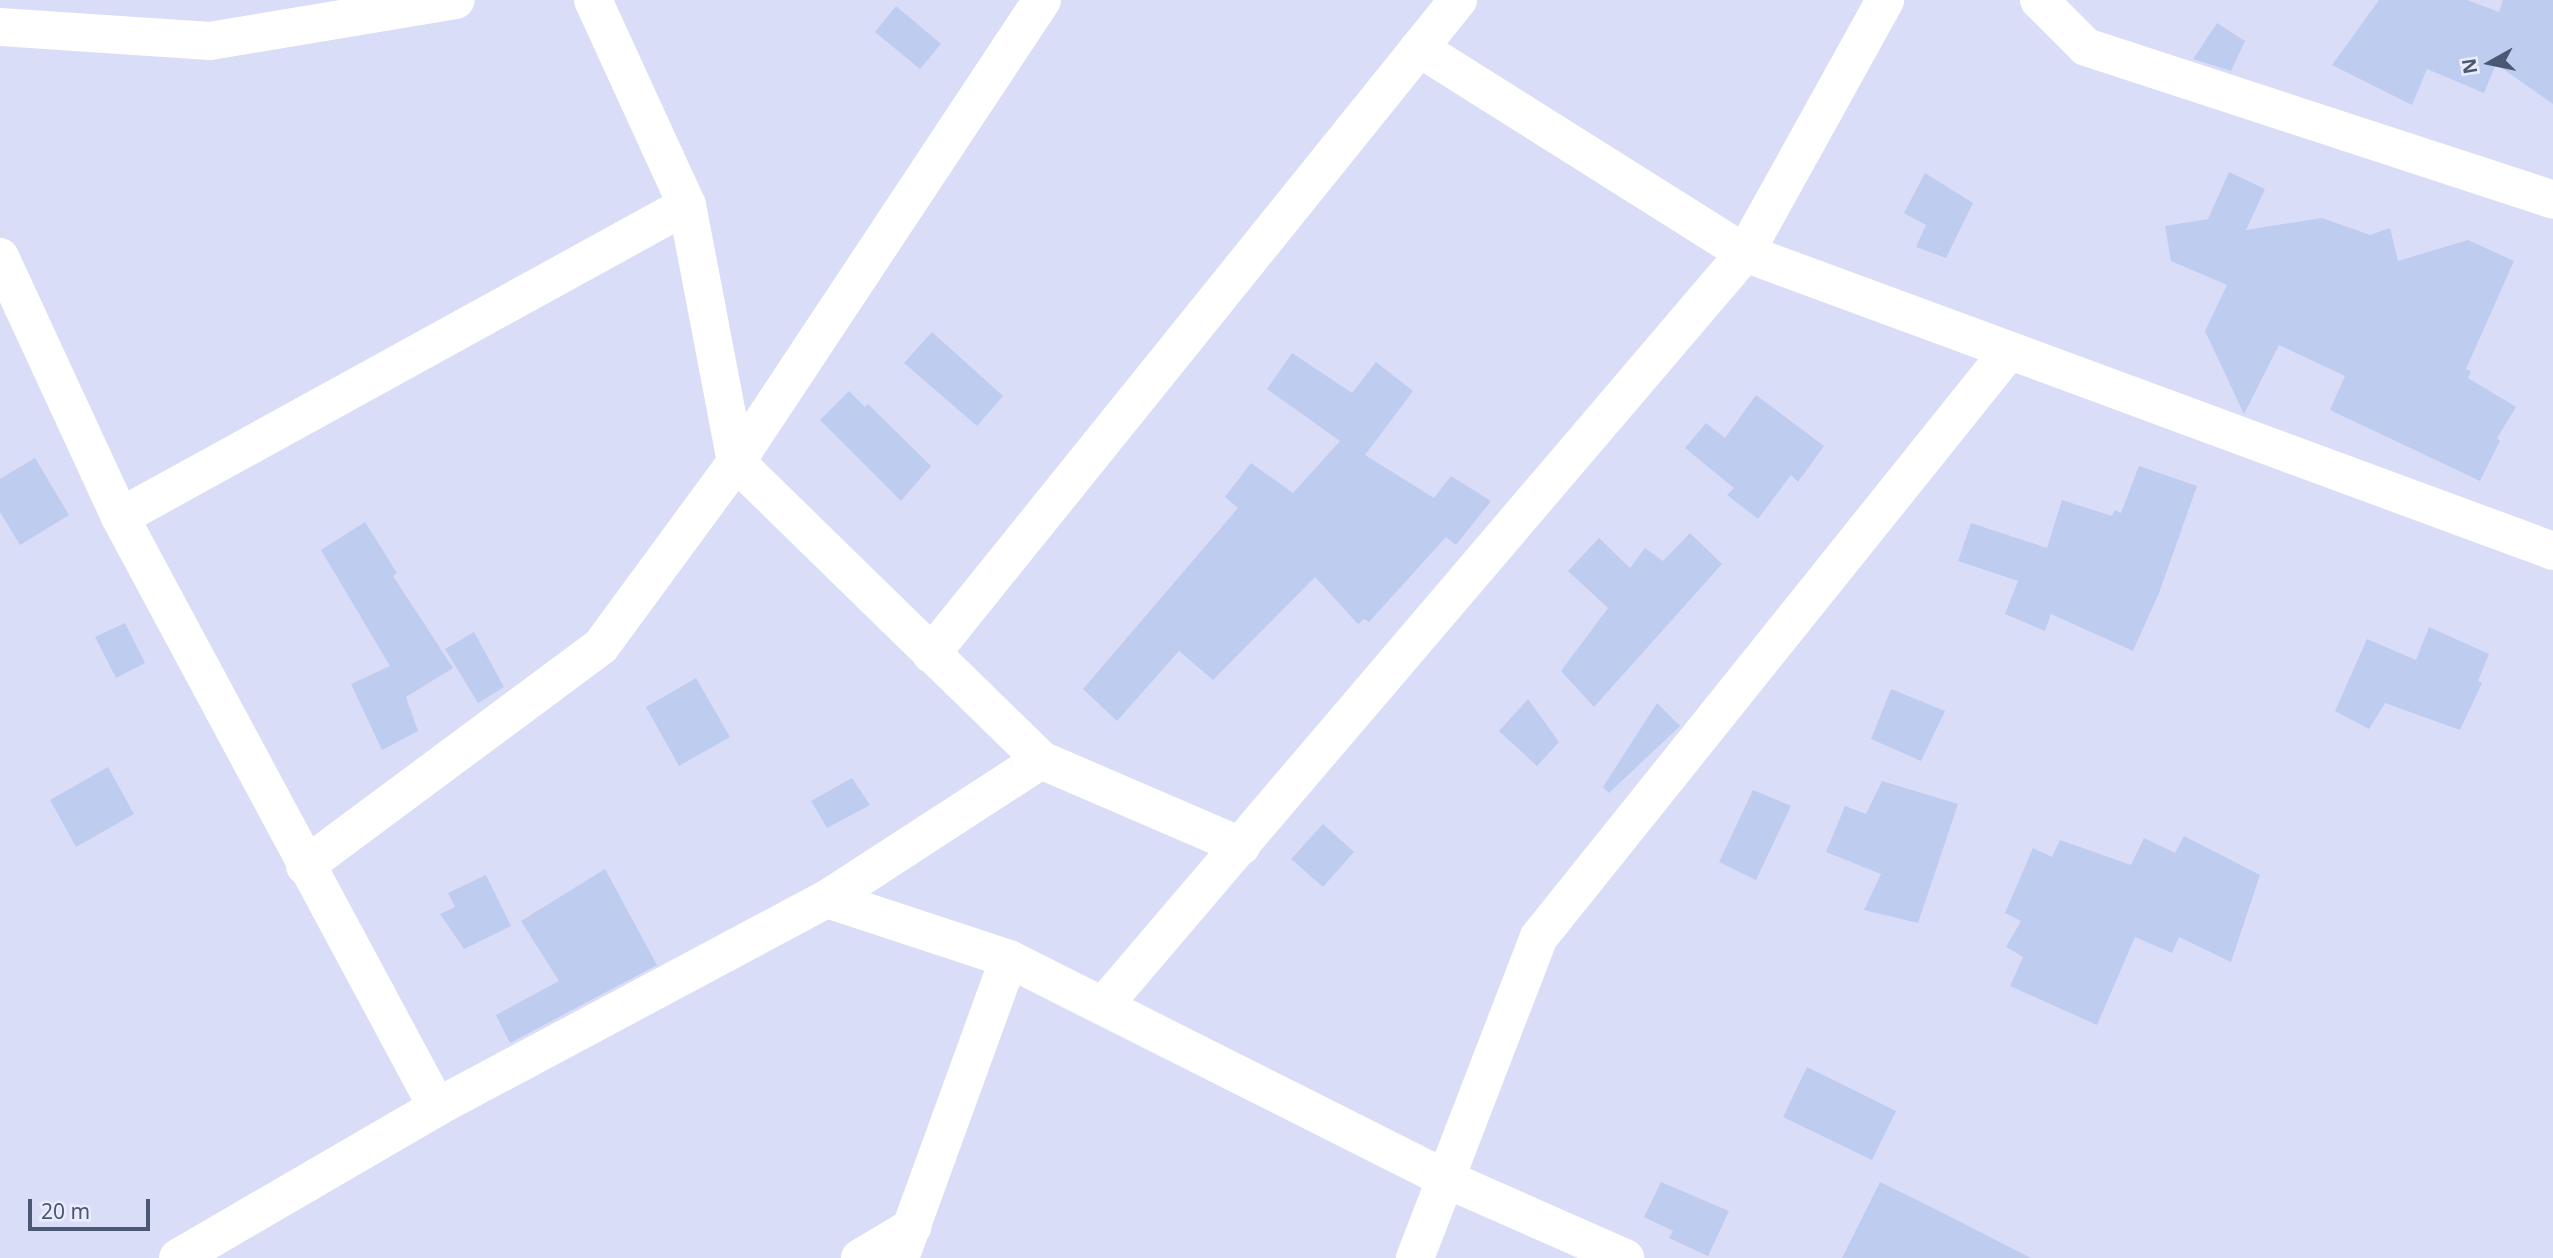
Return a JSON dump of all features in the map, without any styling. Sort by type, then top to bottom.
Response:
[{"type":"street","points":[[0,27],[210,41],[456,0]]},
{"type":"street","points":[[593,0],[687,205],[736,462],[1041,761],[1241,846]]},
{"type":"street","points":[[305,866],[601,646],[736,462],[1042,0]]},
{"type":"street","points":[[932,654],[1458,0]]},
{"type":"street","points":[[1103,1006],[1745,253],[1885,0]]},
{"type":"street","points":[[2039,0],[2086,47],[2553,200]]},
{"type":"street","points":[[1419,48],[1745,253],[2553,551]]},
{"type":"street","points":[[120,517],[687,205]]},
{"type":"street","points":[[0,257],[120,517],[305,866],[437,1107]]},
{"type":"street","points":[[1415,1258],[1539,937],[2009,351]]},
{"type":"street","points":[[178,1258],[437,1107],[827,900],[1041,761]]},
{"type":"street","points":[[827,900],[1009,959],[1446,1179],[1625,1258]]},
{"type":"street","points":[[860,1258],[906,1242],[1009,959]]},
{"type":"shaded area","points":[[0,0],[2553,0],[2553,1258],[0,1258]]},
{"type":"building","points":[[2379,0],[2467,0],[2499,12],[2503,0],[2553,0],[2553,104],[2496,64],[2484,93],[2427,69],[2412,105],[2332,65]]},
{"type":"building","points":[[896,6],[941,44],[920,69],[875,32]]},
{"type":"building","points":[[2217,23],[2245,41],[2231,71],[2193,59]]},
{"type":"building","points":[[2229,172],[2265,189],[2246,230],[2322,218],[2370,235],[2390,228],[2398,261],[2468,240],[2514,261],[2466,369],[2471,371],[2468,378],[2516,407],[2497,438],[2500,441],[2480,481],[2330,410],[2345,376],[2279,345],[2244,414],[2205,331],[2227,285],[2171,261],[2165,226],[2208,219]]},
{"type":"building","points":[[1925,173],[1973,203],[1946,258],[1916,247],[1926,225],[1904,213]]},
{"type":"building","points":[[932,332],[1003,396],[977,426],[904,363]]},
{"type":"building","points":[[1292,353],[1352,393],[1376,362],[1413,391],[1365,455],[1434,498],[1451,476],[1491,501],[1456,545],[1446,537],[1369,622],[1364,619],[1358,624],[1315,577],[1213,680],[1179,651],[1117,721],[1083,689],[1238,508],[1225,497],[1251,463],[1293,493],[1340,441],[1267,389]]},
{"type":"building","points":[[849,391],[865,407],[868,404],[931,466],[901,501],[820,420]]},
{"type":"building","points":[[1756,395],[1824,446],[1798,482],[1791,475],[1758,519],[1727,495],[1734,488],[1685,448],[1706,423],[1725,438]]},
{"type":"building","points":[[35,458],[69,515],[20,545],[0,512],[0,479]]},
{"type":"building","points":[[2139,466],[2197,486],[2159,593],[2133,651],[2051,614],[2045,631],[2005,614],[2018,581],[1958,561],[1971,523],[2047,548],[2062,500],[2112,516],[2115,510],[2121,513]]},
{"type":"building","points":[[365,522],[397,573],[393,576],[453,668],[406,697],[418,731],[382,750],[351,684],[390,666],[321,550]]},
{"type":"building","points":[[1690,533],[1722,564],[1594,707],[1561,671],[1608,608],[1568,571],[1599,538],[1630,568],[1645,548],[1663,561]]},
{"type":"building","points":[[125,623],[145,663],[116,678],[95,637]]},
{"type":"building","points":[[2429,627],[2489,654],[2478,681],[2482,683],[2460,730],[2385,703],[2369,729],[2335,711],[2367,639],[2416,660]]},
{"type":"building","points":[[474,632],[504,687],[478,703],[445,649]]},
{"type":"building","points":[[696,678],[730,737],[679,766],[646,707]]},
{"type":"building","points":[[1891,689],[1945,711],[1921,761],[1871,739]]},
{"type":"building","points":[[1528,699],[1559,742],[1537,766],[1499,731]]},
{"type":"building","points":[[1657,703],[1680,726],[1609,793],[1603,787]]},
{"type":"building","points":[[108,767],[134,814],[76,847],[50,800]]},
{"type":"building","points":[[852,778],[870,805],[827,828],[811,801]]},
{"type":"building","points":[[1882,781],[1958,804],[1918,923],[1864,910],[1881,874],[1826,852],[1845,806],[1866,814]]},
{"type":"building","points":[[1753,790],[1791,806],[1756,880],[1719,862]]},
{"type":"building","points":[[1323,824],[1354,852],[1323,887],[1291,859]]},
{"type":"building","points":[[2184,836],[2260,875],[2231,962],[2179,937],[2172,953],[2135,937],[2097,1025],[2010,986],[2023,957],[2006,947],[2021,921],[2005,913],[2033,848],[2052,857],[2060,840],[2131,865],[2144,838],[2175,853]]},
{"type":"building","points":[[605,869],[657,965],[510,1043],[496,1015],[559,981],[521,921]]},
{"type":"building","points":[[486,875],[511,926],[464,949],[440,914],[455,907],[448,893]]},
{"type":"building","points":[[1807,1067],[1896,1111],[1872,1160],[1783,1117]]},
{"type":"building","points":[[1661,1182],[1729,1211],[1708,1256],[1669,1238],[1673,1231],[1644,1217]]},
{"type":"building","points":[[1880,1182],[1935,1209],[2031,1258],[1842,1258]]}]
